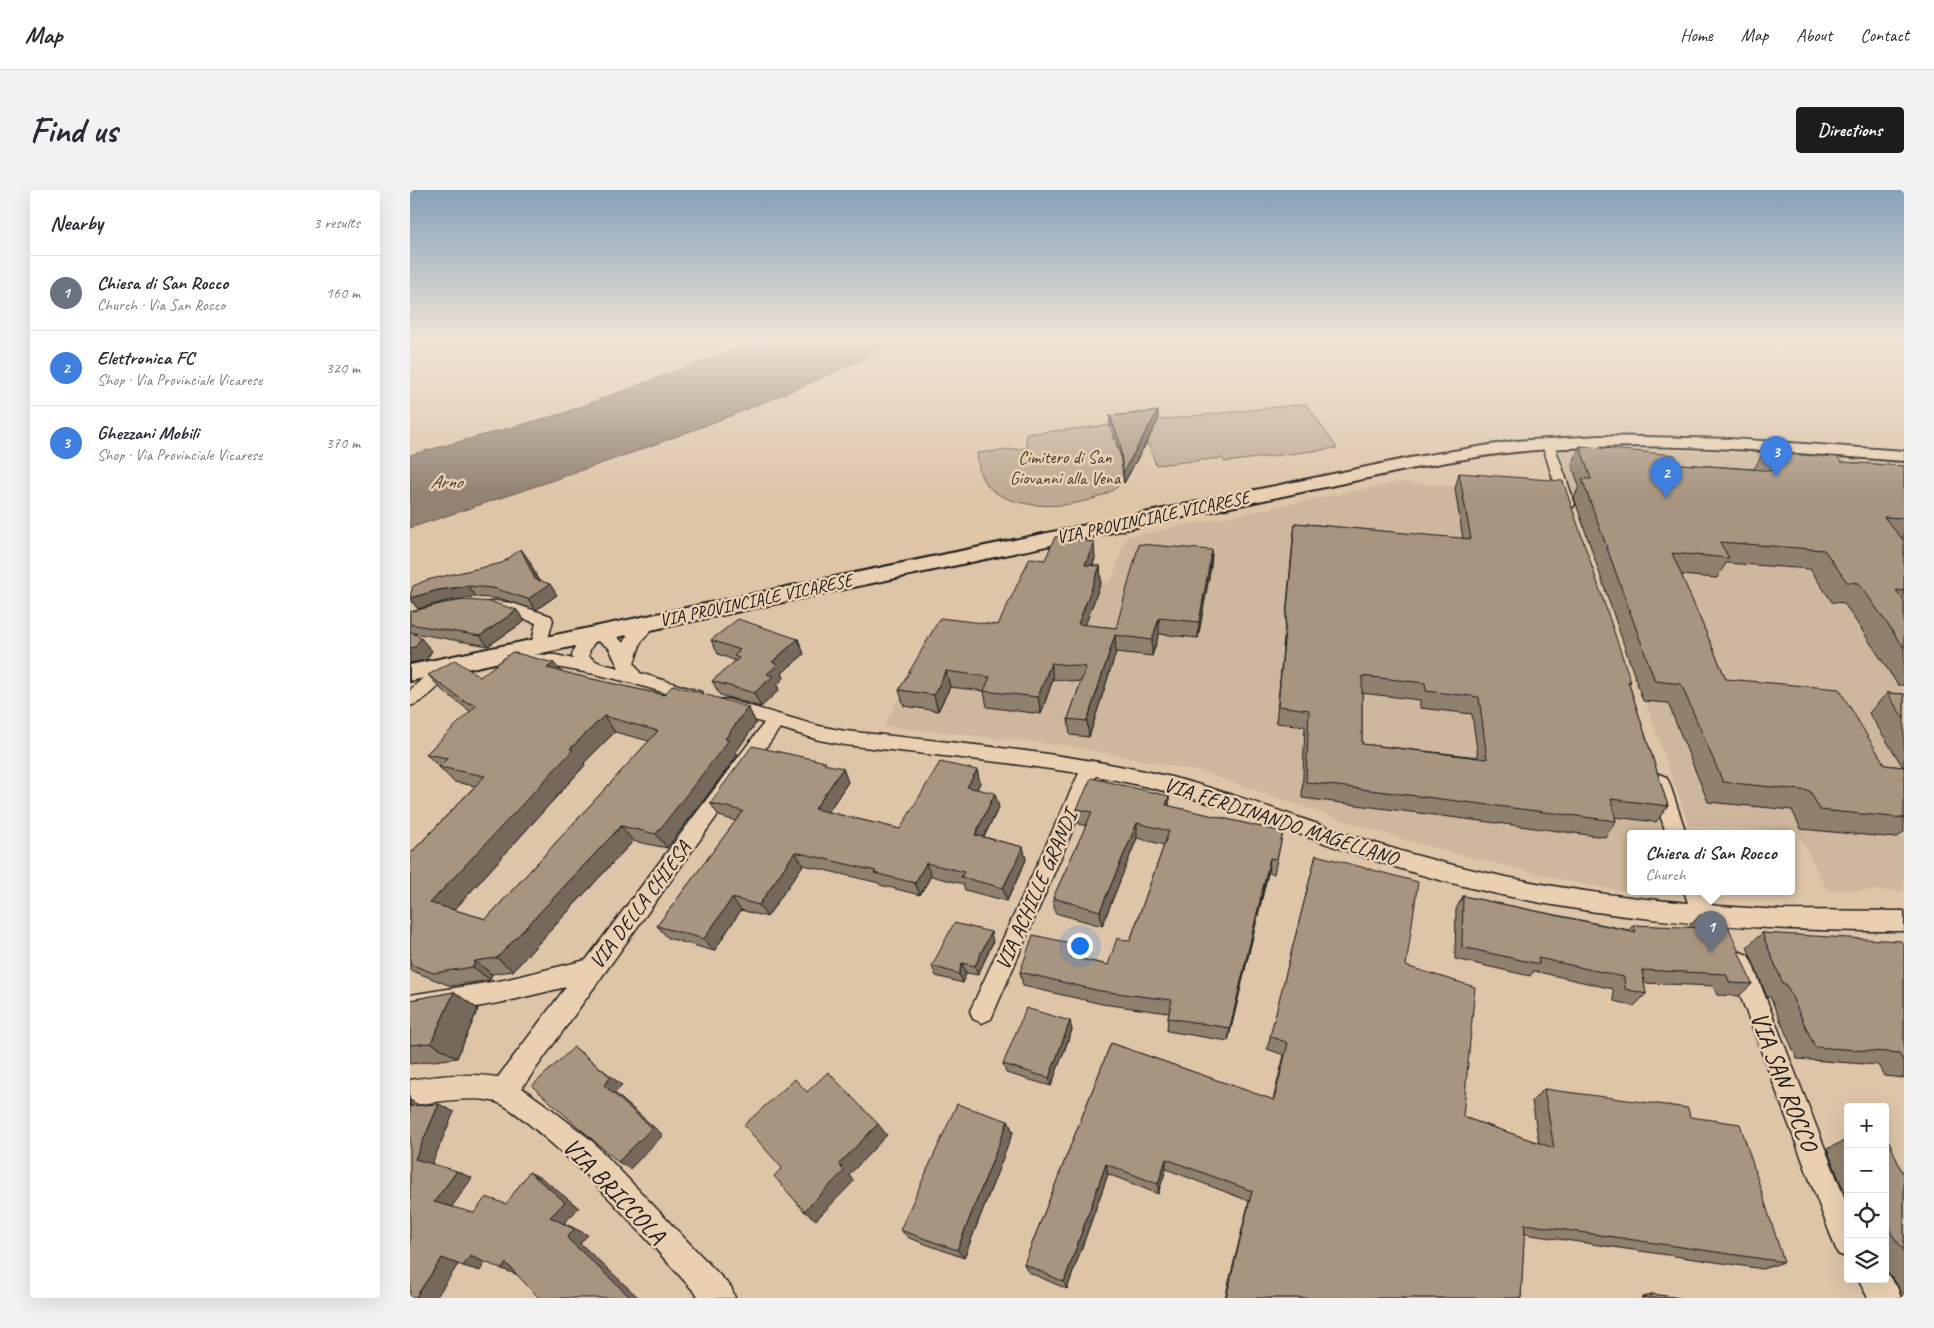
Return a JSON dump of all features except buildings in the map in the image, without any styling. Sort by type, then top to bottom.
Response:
[{"type":"main road","name":"VIA PROVINCIALE VICARESE","points":[[410,673],[1408,464],[1470,453],[1548,444],[1664,442],[1904,456]]},
{"type":"street","points":[[1548,444],[1573,520]]},
{"type":"street","points":[[475,605],[484,604],[506,607],[545,620],[539,646]]},
{"type":"street","points":[[634,677],[627,669],[626,661],[633,640],[650,622]]},
{"type":"street","points":[[597,669],[584,662],[580,656],[580,652],[592,634],[604,636],[612,640],[626,661]]},
{"type":"street","points":[[410,700],[439,676],[458,664],[541,659],[597,669]]},
{"type":"street","name":"VIA FERDINANDO MAGELLANO","points":[[597,669],[634,677],[819,734],[1046,760],[1164,783],[1215,796],[1414,864],[1495,884],[1575,900],[1648,911],[1722,929],[1904,921]]},
{"type":"street","name":"VIA DELLA CHIESA","points":[[504,1091],[776,720]]},
{"type":"street","points":[[1654,767],[1675,830]]},
{"type":"street","name":"VIA ACHILLE GRANDI","points":[[982,1011],[1090,769]]},
{"type":"street","name":"VIA SAN ROCCO","points":[[1698,895],[1722,929],[1846,1238]]},
{"type":"street","points":[[410,1007],[504,992],[591,970]]},
{"type":"street","points":[[410,1093],[446,1087],[472,1087],[504,1091]]},
{"type":"street","name":"VIA BRICCOLA","points":[[504,1091],[541,1117],[581,1150],[720,1298]]},
{"type":"street","points":[[1876,1283],[1886,1298]]},
{"type":"shaded area","points":[[1558,450],[1702,451],[1904,463],[1904,891],[1827,890],[1795,830],[1689,825],[1571,492]]},
{"type":"shaded area","points":[[1399,482],[1561,494],[1662,830],[1627,830],[1627,891],[1577,883],[1449,852],[1366,828],[1202,772],[1071,746],[884,726],[939,627],[1000,634],[1028,573],[1111,582],[1126,537]]},
{"type":"green space","name":"Cimitero di San Giovanni alla Vena","points":[[1306,404],[1337,448],[1225,462],[1222,458],[1156,465],[1149,445],[1144,445],[1145,448],[1136,449],[1132,469],[1125,480],[1113,490],[1096,498],[1077,503],[1036,505],[1016,502],[1000,495],[987,485],[982,478],[978,466],[977,453],[1027,448],[1026,434]]},
{"type":"water","name":"Arno","points":[[626,390],[794,390],[713,423],[613,460],[410,528],[410,455],[561,414]]},
{"type":"place","name":"Ghezzani Mobili","points":[[1776,477]]},
{"type":"place","name":"Elettronica FC","points":[[1666,498]]},
{"type":"place","name":"Chiesa di San Rocco","points":[[1711,952]]}]
